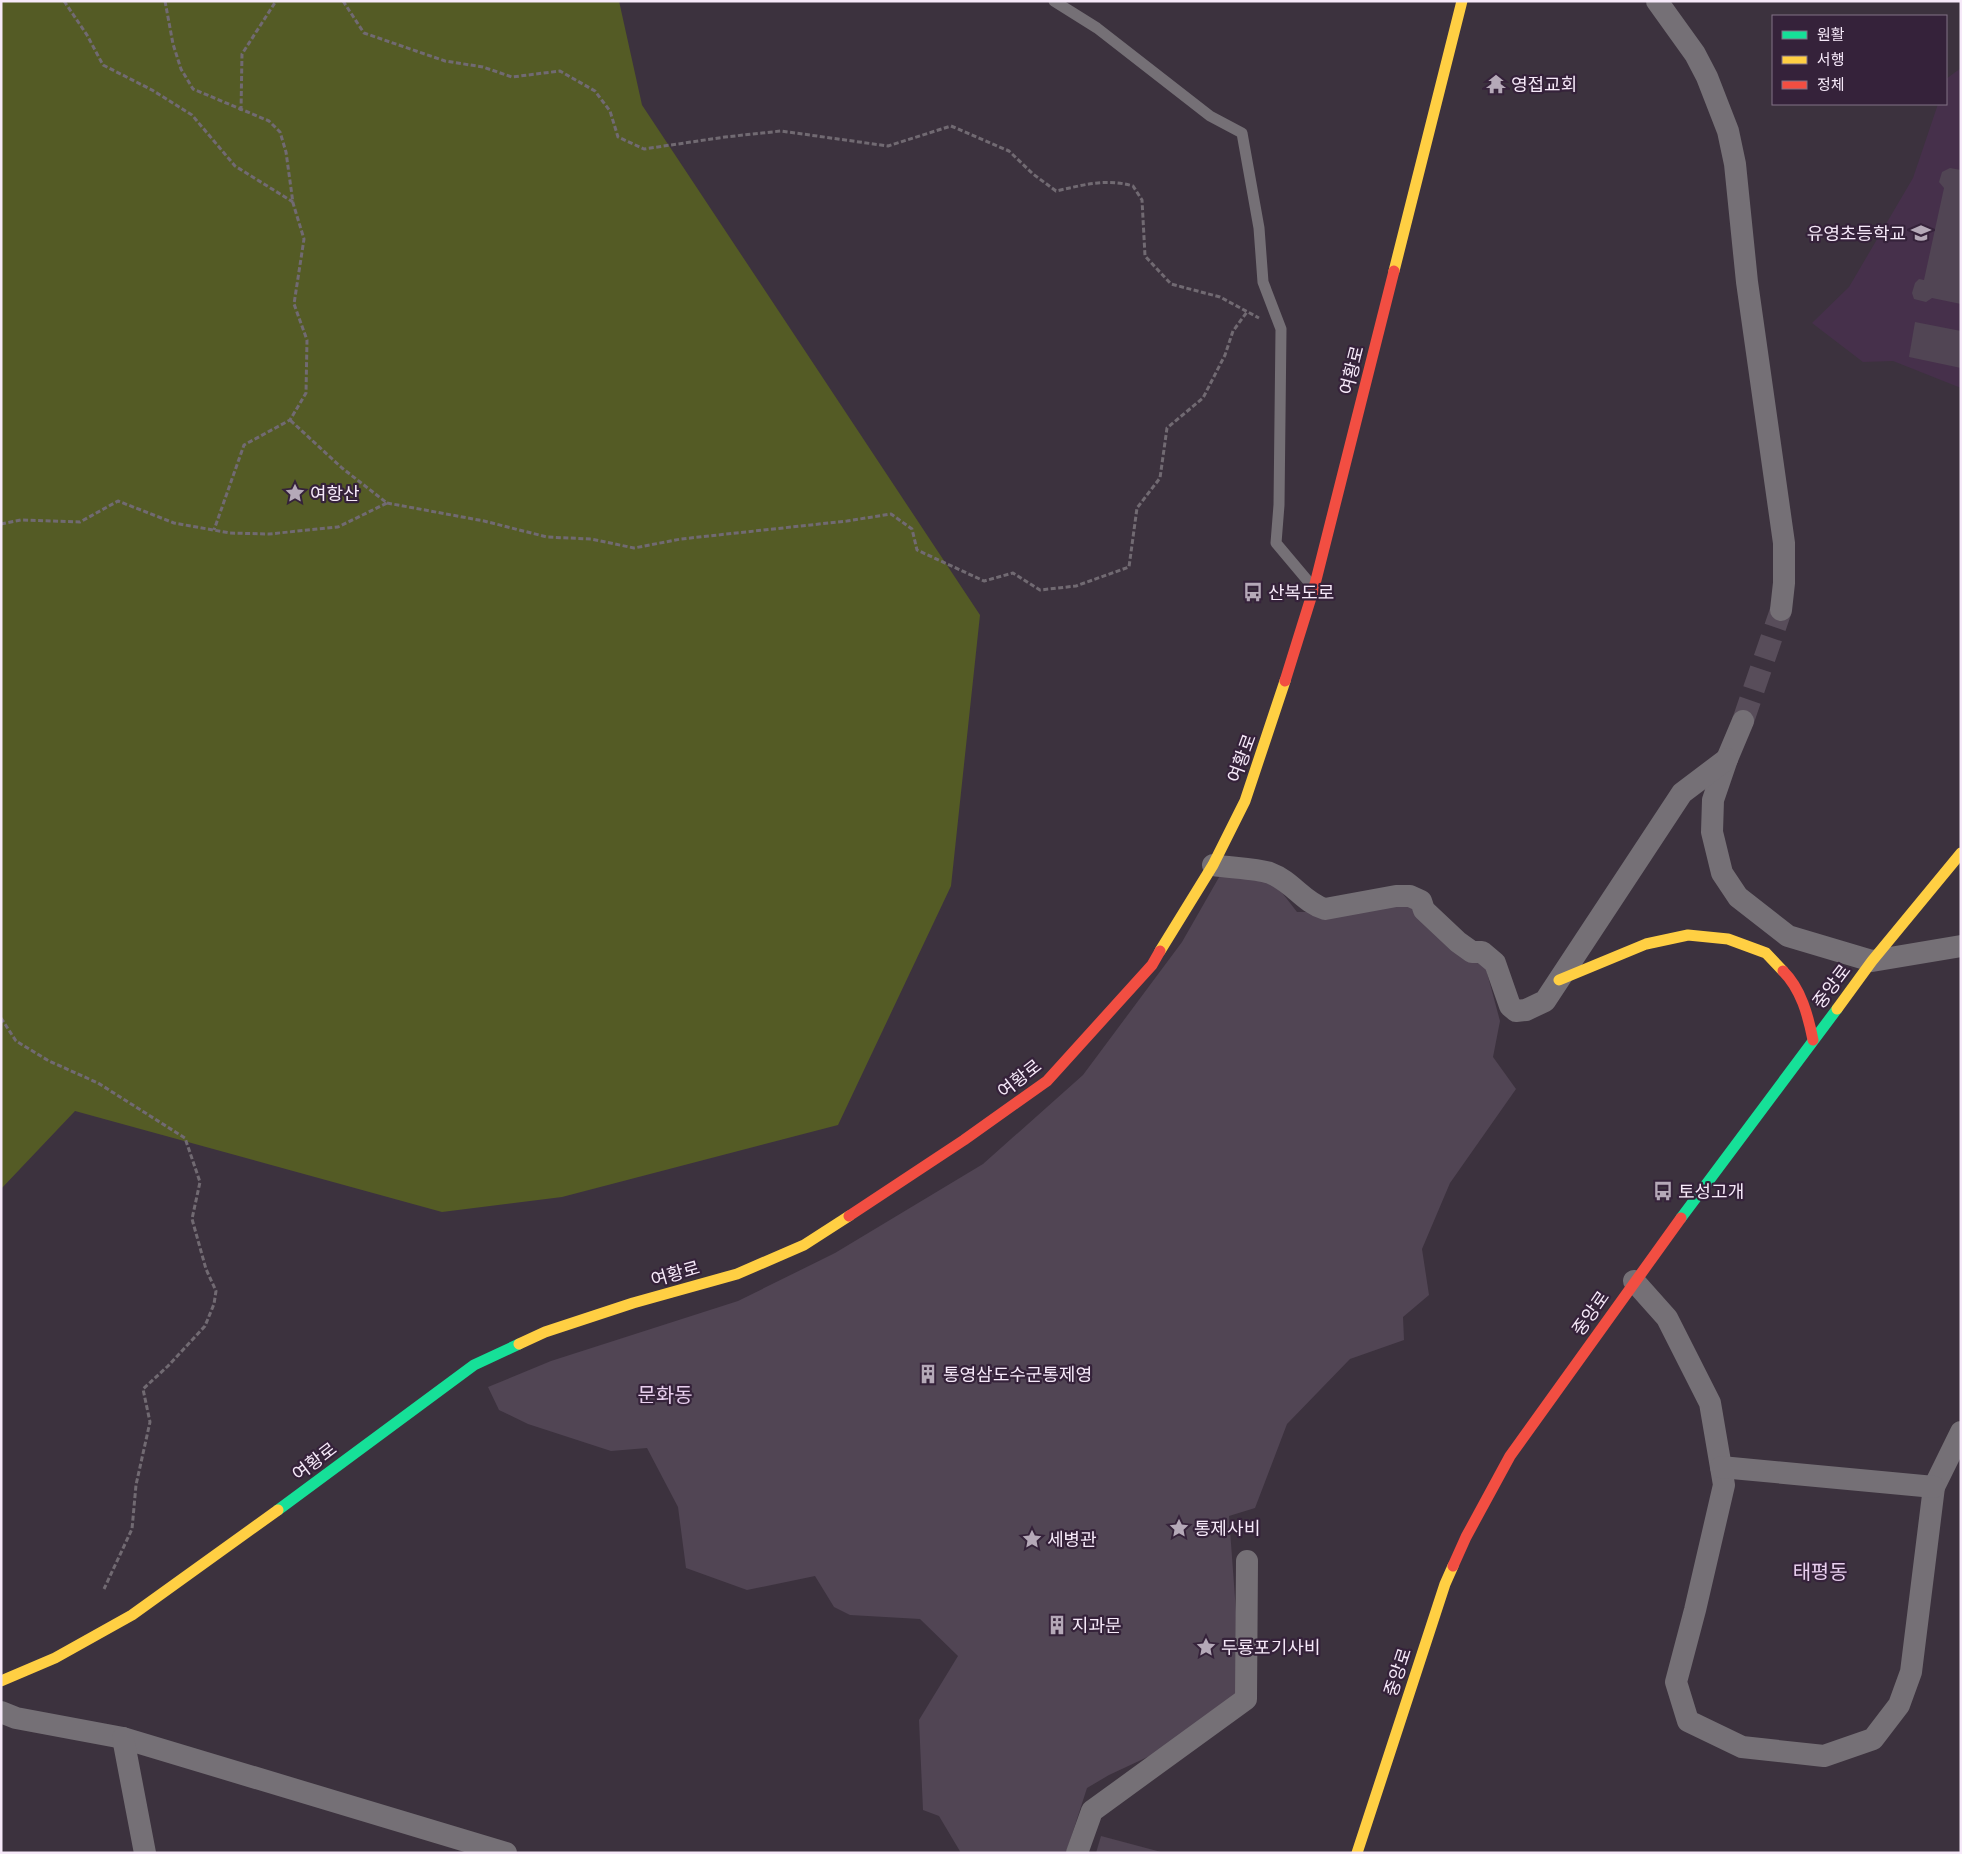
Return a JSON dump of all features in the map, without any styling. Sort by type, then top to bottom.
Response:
[{"type":"street","name":"여황로","points":[[1,1681],[55,1658],[132,1615],[252,1529],[474,1364],[545,1332],[633,1303],[737,1274],[804,1245],[964,1140],[1047,1081],[1152,965],[1213,865],[1244,801],[1272,724],[1314,588],[1462,1]]},
{"type":"street","points":[[1657,1],[1695,54],[1707,77],[1728,131],[1735,164],[1747,282],[1784,543],[1782,610]]},
{"type":"street","points":[[1743,721],[1713,800],[1712,832],[1722,873],[1738,897],[1788,936],[1872,961],[1961,946]]},
{"type":"street","points":[[1213,865],[1270,873],[1291,885],[1315,906],[1325,909],[1396,896],[1410,896],[1421,901],[1424,910],[1458,942],[1472,952],[1482,952],[1495,963],[1510,1006],[1516,1011],[1526,1010],[1545,1001],[1682,793],[1727,759]]},
{"type":"street","name":"중앙로","points":[[1356,1853],[1445,1584],[1466,1537],[1510,1456],[1634,1281],[1872,961],[1961,853]]},
{"type":"street","points":[[1559,980],[1646,944],[1688,935],[1728,939],[1766,953],[1793,981],[1809,1018],[1813,1040]]},
{"type":"street","points":[[1634,1281],[1667,1318],[1710,1404],[1724,1485],[1676,1682],[1688,1721],[1742,1747],[1824,1756],[1873,1739],[1898,1705],[1912,1672],[1934,1487],[1961,1432]]},
{"type":"street","points":[[1721,1467],[1934,1487]]},
{"type":"street","points":[[1077,1853],[1092,1811],[1246,1699],[1247,1561]]},
{"type":"street","points":[[1,1712],[16,1718],[124,1738],[506,1853]]},
{"type":"street","points":[[124,1738],[145,1853]]},
{"type":"lane","points":[[1054,1],[1097,28],[1210,116],[1242,133],[1259,228],[1263,282],[1281,329],[1279,505],[1276,543],[1314,588]]},
{"type":"path","points":[[64,1],[87,35],[103,65],[152,90],[192,115],[235,166],[293,203]]},
{"type":"path","points":[[165,1],[178,61],[193,89],[268,121],[280,132],[286,152],[293,203],[304,239],[294,304],[308,340],[306,393],[290,420],[244,445],[214,530]]},
{"type":"path","points":[[241,110],[242,54],[276,1]]},
{"type":"path","points":[[343,1],[364,32],[446,61],[483,67],[512,77],[560,71],[595,91],[610,111],[618,137],[644,149],[781,131],[888,146],[951,126],[1009,151],[1033,174],[1056,191],[1102,182],[1118,182],[1133,186],[1142,200],[1145,256],[1170,284],[1220,297],[1281,329]]},
{"type":"path","points":[[290,420],[342,468],[387,503],[484,521],[547,537],[591,539],[634,548],[681,539],[847,521],[891,514],[912,529],[917,550],[984,581],[1013,573],[1040,590],[1076,586],[1129,567],[1137,508],[1160,478],[1167,428],[1203,398],[1225,355],[1233,331],[1248,312]]},
{"type":"path","points":[[1,524],[21,520],[80,522],[118,502],[174,522],[230,533],[269,534],[338,527],[387,503]]},
{"type":"path","points":[[1,1018],[16,1041],[50,1061],[98,1083],[185,1138],[200,1182],[192,1219],[206,1269],[216,1291],[214,1304],[205,1326],[168,1366],[143,1389],[150,1422],[136,1485],[132,1529],[104,1589]]},
{"type":"shaded area","name":"유영초등학교","points":[[1961,68],[1961,388],[1893,361],[1863,362],[1812,323],[1849,287],[1913,178],[1938,105],[1947,105],[1947,78]]},
{"type":"green space","points":[[1,1],[619,1],[642,105],[980,615],[951,886],[838,1125],[562,1197],[442,1212],[75,1111],[1,1189]]},
{"type":"building","points":[[1950,168],[1961,170],[1961,304],[1932,298],[1926,302],[1914,299],[1912,293],[1915,283],[1919,279],[1924,280],[1944,188],[1939,182],[1942,172]]},
{"type":"building","points":[[1915,322],[1961,331],[1961,368],[1909,357]]},
{"type":"building","name":"통영삼도수군통제영","points":[[1222,872],[1273,881],[1297,912],[1329,912],[1408,900],[1482,954],[1500,1021],[1493,1057],[1516,1089],[1450,1183],[1422,1249],[1429,1295],[1403,1317],[1404,1340],[1350,1359],[1287,1424],[1255,1508],[1229,1516],[1241,1680],[1233,1704],[1184,1740],[1109,1775],[1087,1788],[1066,1853],[961,1853],[939,1816],[923,1810],[919,1720],[958,1656],[920,1619],[850,1615],[834,1607],[815,1576],[747,1590],[686,1568],[678,1507],[647,1448],[611,1451],[528,1424],[499,1410],[488,1387],[551,1361],[738,1301],[835,1253],[983,1164],[1083,1075],[1182,942]]},
{"type":"building","points":[[1101,1836],[1161,1852],[1161,1853],[1096,1853]]},
{"type":"tunnel","points":[[1743,721],[1781,610]]},
{"type":"traffic: fast","points":[[1681,1218],[1837,1009]]},
{"type":"traffic: fast","points":[[278,1510],[474,1365],[519,1344]]},
{"type":"traffic: slow","points":[[1394,271],[1462,1]]},
{"type":"traffic: slow","points":[[1160,951],[1213,865],[1245,801],[1285,681]]},
{"type":"traffic: slow","points":[[1837,1009],[1872,961],[1961,853]]},
{"type":"traffic: slow","points":[[1559,980],[1646,944],[1688,935],[1728,939],[1766,953],[1783,971]]},
{"type":"traffic: slow","points":[[519,1344],[545,1332],[633,1303],[737,1274],[804,1245],[849,1216]]},
{"type":"traffic: slow","points":[[1,1681],[55,1658],[132,1615],[278,1510]]},
{"type":"traffic: slow","points":[[1357,1853],[1445,1584],[1453,1566]]},
{"type":"traffic: jam","points":[[1285,681],[1314,588],[1394,271]]},
{"type":"traffic: jam","points":[[849,1216],[964,1140],[1047,1081],[1152,965],[1160,951]]},
{"type":"traffic: jam","points":[[1783,971],[1799,994],[1813,1040]]},
{"type":"traffic: jam","points":[[1453,1566],[1466,1537],[1510,1456],[1681,1218]]},
{"type":"place","name":"영접교회","points":[[1496,84]]},
{"type":"place","name":"유영초등학교","points":[[1921,233]]},
{"type":"place","name":"여항산","points":[[295,493]]},
{"type":"place","name":"산복도로","points":[[1253,592]]},
{"type":"place","name":"토성고개","points":[[1663,1191]]},
{"type":"place","name":"통영삼도수군통제영","points":[[928,1374]]},
{"type":"place","name":"통제사비","points":[[1179,1528]]},
{"type":"place","name":"세병관","points":[[1032,1539]]},
{"type":"place","name":"지과문","points":[[1057,1625]]},
{"type":"place","name":"두룡포기사비","points":[[1206,1647]]},
{"type":"district","name":"문화동","points":[[665,1394]]},
{"type":"district","name":"태평동","points":[[1820,1571]]}]
